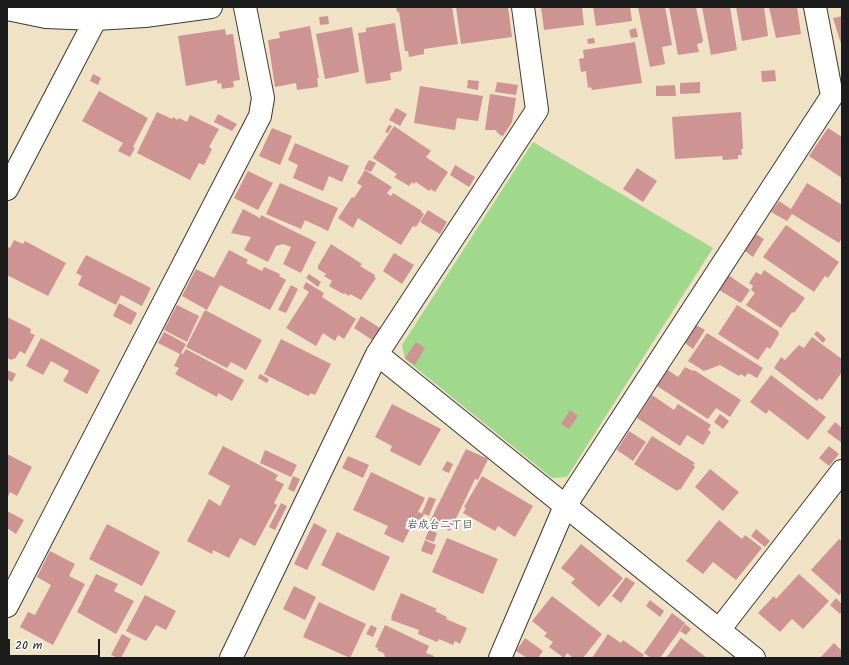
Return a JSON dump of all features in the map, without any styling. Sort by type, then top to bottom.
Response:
[{"type":"street","points":[[7,9],[46,17],[99,13],[145,16],[210,7]]},
{"type":"street","points":[[7,606],[260,116],[263,98],[245,7]]},
{"type":"street","points":[[231,658],[377,354],[537,110],[523,7]]},
{"type":"street","points":[[500,658],[565,506],[837,100],[815,7]]},
{"type":"street","points":[[7,189],[99,13]]},
{"type":"street","points":[[377,354],[754,658]]},
{"type":"street","points":[[719,630],[842,471]]},
{"type":"green space","points":[[533,142],[713,248],[567,477],[552,478],[405,359],[402,345]]},
{"type":"building","points":[[396,7],[452,7],[458,44],[424,49],[424,54],[409,57],[408,51],[405,51],[399,12],[397,12]]},
{"type":"building","points":[[456,7],[508,7],[512,37],[461,44]]},
{"type":"building","points":[[541,7],[582,7],[584,25],[544,30]]},
{"type":"building","points":[[593,7],[630,7],[632,21],[596,26]]},
{"type":"building","points":[[638,7],[665,7],[672,45],[662,47],[665,64],[650,67]]},
{"type":"building","points":[[669,7],[696,7],[703,41],[697,44],[699,52],[678,55]]},
{"type":"building","points":[[702,7],[730,7],[737,50],[711,55]]},
{"type":"building","points":[[736,7],[764,7],[768,36],[742,41]]},
{"type":"building","points":[[769,7],[797,7],[801,34],[776,38]]},
{"type":"building","points":[[328,16],[329,24],[320,25],[319,17]]},
{"type":"building","points":[[842,16],[842,47],[833,18]]},
{"type":"building","points":[[395,23],[402,68],[401,71],[390,73],[391,80],[366,84],[358,33],[366,32],[366,28]]},
{"type":"building","points":[[310,26],[319,78],[317,78],[318,87],[297,90],[296,83],[275,87],[268,40],[280,38],[279,32]]},
{"type":"building","points":[[352,27],[359,72],[325,79],[316,34]]},
{"type":"building","points":[[636,28],[638,37],[631,38],[629,30]]},
{"type":"building","points":[[225,29],[226,35],[233,34],[240,80],[233,81],[234,87],[222,89],[221,83],[217,84],[217,80],[186,86],[178,36]]},
{"type":"building","points":[[594,38],[595,43],[588,44],[587,39]]},
{"type":"building","points":[[635,42],[642,83],[592,90],[591,87],[588,88],[586,71],[581,72],[579,59],[584,58],[583,50]]},
{"type":"building","points":[[775,70],[776,81],[762,82],[761,71]]},
{"type":"building","points":[[93,74],[101,78],[98,85],[90,81]]},
{"type":"building","points":[[468,80],[479,81],[478,90],[467,88]]},
{"type":"building","points":[[497,82],[518,85],[516,95],[495,92]]},
{"type":"building","points":[[700,82],[700,93],[680,94],[680,83]]},
{"type":"building","points":[[675,85],[676,96],[656,96],[656,86]]},
{"type":"building","points":[[420,86],[483,96],[478,121],[457,118],[455,130],[414,123]]},
{"type":"building","points":[[99,91],[148,118],[133,147],[135,148],[130,157],[118,151],[123,143],[82,121]]},
{"type":"building","points":[[490,94],[516,98],[512,122],[503,136],[495,130],[485,130]]},
{"type":"building","points":[[396,108],[407,114],[400,126],[389,120]]},
{"type":"building","points":[[157,112],[172,119],[173,117],[178,120],[179,118],[187,122],[190,115],[219,129],[209,147],[212,149],[204,165],[199,163],[190,180],[137,153]]},
{"type":"building","points":[[741,112],[743,149],[741,149],[742,155],[738,155],[738,159],[723,160],[722,156],[675,159],[672,117]]},
{"type":"building","points":[[218,114],[237,124],[232,131],[214,122]]},
{"type":"building","points":[[389,125],[392,126],[388,133],[385,132]]},
{"type":"building","points":[[394,126],[431,151],[426,157],[448,172],[435,192],[431,189],[429,191],[416,182],[414,184],[412,182],[409,186],[394,177],[397,174],[373,158]]},
{"type":"building","points":[[272,128],[292,136],[280,165],[259,156]]},
{"type":"building","points":[[828,128],[842,137],[842,178],[809,156]]},
{"type":"building","points":[[295,143],[349,166],[342,182],[329,176],[323,191],[293,178],[298,165],[288,160]]},
{"type":"building","points":[[369,160],[376,163],[371,172],[364,169]]},
{"type":"building","points":[[455,165],[475,177],[469,187],[450,175]]},
{"type":"building","points":[[637,168],[657,181],[643,202],[623,189]]},
{"type":"building","points":[[365,170],[392,187],[387,193],[391,196],[393,193],[422,211],[421,212],[424,214],[416,227],[413,226],[401,245],[358,218],[353,228],[338,218],[352,197],[354,198],[362,186],[357,183]]},
{"type":"building","points":[[248,171],[273,183],[258,210],[234,198]]},
{"type":"building","points":[[280,183],[338,208],[328,231],[305,220],[301,229],[266,214]]},
{"type":"building","points":[[807,183],[842,205],[842,238],[839,243],[792,214],[787,221],[771,212],[779,201],[791,209]]},
{"type":"building","points":[[243,209],[260,218],[261,215],[316,242],[301,273],[283,264],[291,247],[283,244],[276,246],[268,262],[244,250],[251,237],[231,233]]},
{"type":"building","points":[[428,210],[447,222],[440,234],[420,222]]},
{"type":"building","points":[[786,225],[839,262],[828,278],[825,276],[814,292],[763,257]]},
{"type":"building","points":[[756,234],[764,239],[753,257],[745,251]]},
{"type":"building","points":[[14,240],[23,244],[25,241],[66,263],[48,296],[7,275],[7,247],[10,248]]},
{"type":"building","points":[[331,244],[362,264],[360,266],[375,275],[374,277],[376,278],[361,300],[350,294],[349,296],[344,293],[343,294],[329,286],[332,281],[324,276],[326,274],[318,269],[318,266]]},
{"type":"building","points":[[229,250],[248,260],[246,263],[262,271],[264,267],[280,274],[279,276],[286,280],[270,310],[220,285],[207,310],[182,296],[196,269],[214,278]]},
{"type":"building","points":[[394,253],[414,265],[402,284],[383,271]]},
{"type":"building","points":[[86,255],[151,288],[142,306],[121,295],[116,305],[78,285],[82,276],[76,273]]},
{"type":"building","points":[[764,270],[805,298],[794,313],[792,312],[781,328],[746,305],[755,293],[751,290],[753,286],[749,283],[756,272],[761,275]]},
{"type":"building","points":[[309,274],[321,282],[318,287],[306,278]]},
{"type":"building","points":[[728,275],[750,290],[741,303],[719,290]]},
{"type":"building","points":[[306,282],[324,293],[322,297],[356,319],[344,339],[338,335],[335,341],[323,333],[316,346],[286,328],[309,292],[303,288]]},
{"type":"building","points":[[291,285],[298,289],[286,313],[278,310]]},
{"type":"building","points":[[119,303],[137,313],[131,325],[113,316]]},
{"type":"building","points":[[177,305],[199,316],[187,342],[164,330]]},
{"type":"building","points":[[737,305],[778,331],[779,334],[770,349],[767,347],[758,360],[718,334]]},
{"type":"building","points":[[205,310],[262,340],[246,370],[231,362],[227,368],[186,347]]},
{"type":"building","points":[[361,316],[380,328],[372,340],[354,328]]},
{"type":"building","points":[[7,317],[31,329],[30,333],[35,335],[25,354],[20,351],[15,359],[14,358],[12,360],[7,358]]},
{"type":"building","points":[[696,325],[705,330],[693,349],[685,343]]},
{"type":"building","points":[[817,331],[826,339],[823,343],[814,334]]},
{"type":"building","points":[[164,332],[186,344],[181,353],[183,354],[186,349],[244,380],[232,401],[218,393],[217,397],[175,374],[179,368],[174,366],[180,354],[158,343]]},
{"type":"building","points":[[707,333],[763,368],[757,378],[748,373],[745,377],[741,374],[739,376],[720,365],[704,371],[688,361]]},
{"type":"building","points":[[812,337],[842,359],[842,372],[822,400],[819,398],[817,401],[774,368],[781,357],[785,360],[799,345],[804,348]]},
{"type":"building","points":[[41,338],[100,370],[87,394],[63,381],[69,371],[51,361],[43,375],[26,366]]},
{"type":"building","points":[[281,339],[331,364],[315,395],[311,393],[308,396],[264,374]]},
{"type":"building","points":[[416,342],[425,348],[415,365],[405,358]]},
{"type":"building","points":[[685,367],[693,371],[694,370],[741,400],[730,417],[716,408],[708,419],[657,386],[668,370],[678,377]]},
{"type":"building","points":[[7,370],[16,374],[12,382],[7,379]]},
{"type":"building","points":[[260,374],[269,379],[267,383],[258,378]]},
{"type":"building","points":[[771,375],[826,417],[808,440],[769,410],[766,414],[750,402]]},
{"type":"building","points":[[652,395],[674,410],[678,404],[711,425],[708,430],[711,432],[703,445],[687,435],[680,446],[637,418]]},
{"type":"building","points":[[392,404],[441,429],[420,466],[390,451],[392,446],[375,437]]},
{"type":"building","points":[[570,410],[578,416],[569,429],[561,424]]},
{"type":"building","points":[[720,414],[729,421],[723,429],[714,422]]},
{"type":"building","points":[[835,422],[842,428],[842,443],[827,432]]},
{"type":"building","points":[[629,431],[646,442],[633,461],[617,450]]},
{"type":"building","points":[[652,436],[695,463],[693,465],[695,467],[680,490],[679,489],[677,491],[634,464]]},
{"type":"building","points":[[223,446],[278,475],[275,480],[284,484],[274,503],[277,505],[255,546],[240,538],[229,558],[213,550],[212,554],[187,541],[209,499],[220,506],[230,486],[208,474]]},
{"type":"building","points":[[829,446],[839,454],[829,466],[819,458]]},
{"type":"building","points":[[466,449],[488,459],[478,480],[475,479],[450,531],[430,521]]},
{"type":"building","points":[[265,450],[297,465],[291,477],[260,463]]},
{"type":"building","points":[[7,454],[32,467],[17,496],[10,492],[7,499]]},
{"type":"building","points":[[348,456],[369,465],[363,478],[342,468]]},
{"type":"building","points":[[447,461],[453,464],[449,473],[442,470]]},
{"type":"building","points":[[710,469],[739,492],[723,511],[695,487]]},
{"type":"building","points":[[371,472],[425,498],[418,512],[424,514],[416,530],[411,527],[403,543],[384,534],[388,526],[353,510]]},
{"type":"building","points":[[293,476],[300,479],[294,492],[288,489]]},
{"type":"building","points":[[482,476],[533,506],[515,537],[498,526],[495,531],[463,513],[466,508],[464,507]]},
{"type":"building","points":[[429,497],[436,499],[429,516],[422,513]]},
{"type":"building","points":[[281,503],[287,506],[275,530],[269,527]]},
{"type":"building","points":[[7,511],[24,520],[16,534],[7,528]]},
{"type":"building","points":[[719,520],[742,539],[745,535],[762,548],[736,580],[713,562],[703,574],[686,561]]},
{"type":"building","points":[[314,523],[327,530],[307,570],[294,564]]},
{"type":"building","points":[[107,524],[160,552],[142,586],[89,559]]},
{"type":"building","points":[[756,529],[770,541],[765,547],[751,536]]},
{"type":"building","points":[[429,530],[437,533],[434,542],[425,539]]},
{"type":"building","points":[[337,532],[390,557],[374,591],[321,565]]},
{"type":"building","points":[[447,538],[498,559],[483,594],[432,572]]},
{"type":"building","points":[[839,539],[842,541],[842,592],[839,595],[811,570]]},
{"type":"building","points":[[425,540],[436,545],[432,555],[421,551]]},
{"type":"building","points":[[581,544],[623,578],[599,607],[571,583],[575,579],[561,568]]},
{"type":"building","points":[[50,551],[75,564],[69,576],[85,584],[53,645],[20,627],[28,612],[35,615],[51,585],[37,577]]},
{"type":"building","points":[[96,574],[118,584],[114,591],[134,601],[116,634],[77,612]]},
{"type":"building","points":[[799,574],[829,601],[803,629],[792,619],[780,632],[758,613],[774,596],[776,599]]},
{"type":"building","points":[[626,577],[635,583],[621,603],[612,596]]},
{"type":"building","points":[[294,586],[316,597],[305,620],[283,609]]},
{"type":"building","points":[[401,593],[437,609],[435,611],[447,617],[446,619],[467,628],[460,644],[455,641],[453,645],[439,639],[437,642],[418,634],[419,630],[391,620]]},
{"type":"building","points":[[145,595],[176,611],[166,630],[156,625],[146,641],[126,631]]},
{"type":"building","points":[[552,596],[602,634],[583,658],[573,658],[567,653],[564,658],[549,647],[553,642],[544,636],[547,633],[532,621]]},
{"type":"building","points":[[836,598],[842,604],[842,612],[840,614],[830,605]]},
{"type":"building","points":[[650,600],[664,611],[660,617],[646,606]]},
{"type":"building","points":[[319,602],[366,624],[350,658],[303,637]]},
{"type":"building","points":[[672,613],[685,623],[660,658],[651,658],[644,653]]},
{"type":"building","points":[[685,624],[691,629],[686,635],[680,631]]},
{"type":"building","points":[[371,625],[377,628],[373,637],[366,634]]},
{"type":"building","points":[[385,625],[429,646],[426,653],[434,656],[433,658],[388,658],[384,656],[385,654],[377,650],[378,648],[375,647]]},
{"type":"building","points":[[122,634],[131,639],[121,658],[118,658],[111,655]]},
{"type":"building","points":[[608,634],[621,643],[623,640],[644,655],[642,658],[592,658]]},
{"type":"building","points":[[525,638],[543,651],[538,658],[527,658],[516,651]]},
{"type":"building","points":[[681,638],[707,658],[666,658]]},
{"type":"building","points":[[834,643],[842,651],[842,658],[820,658]]},
{"type":"district","name":"岩成台二丁目","points":[[440,526]]}]
